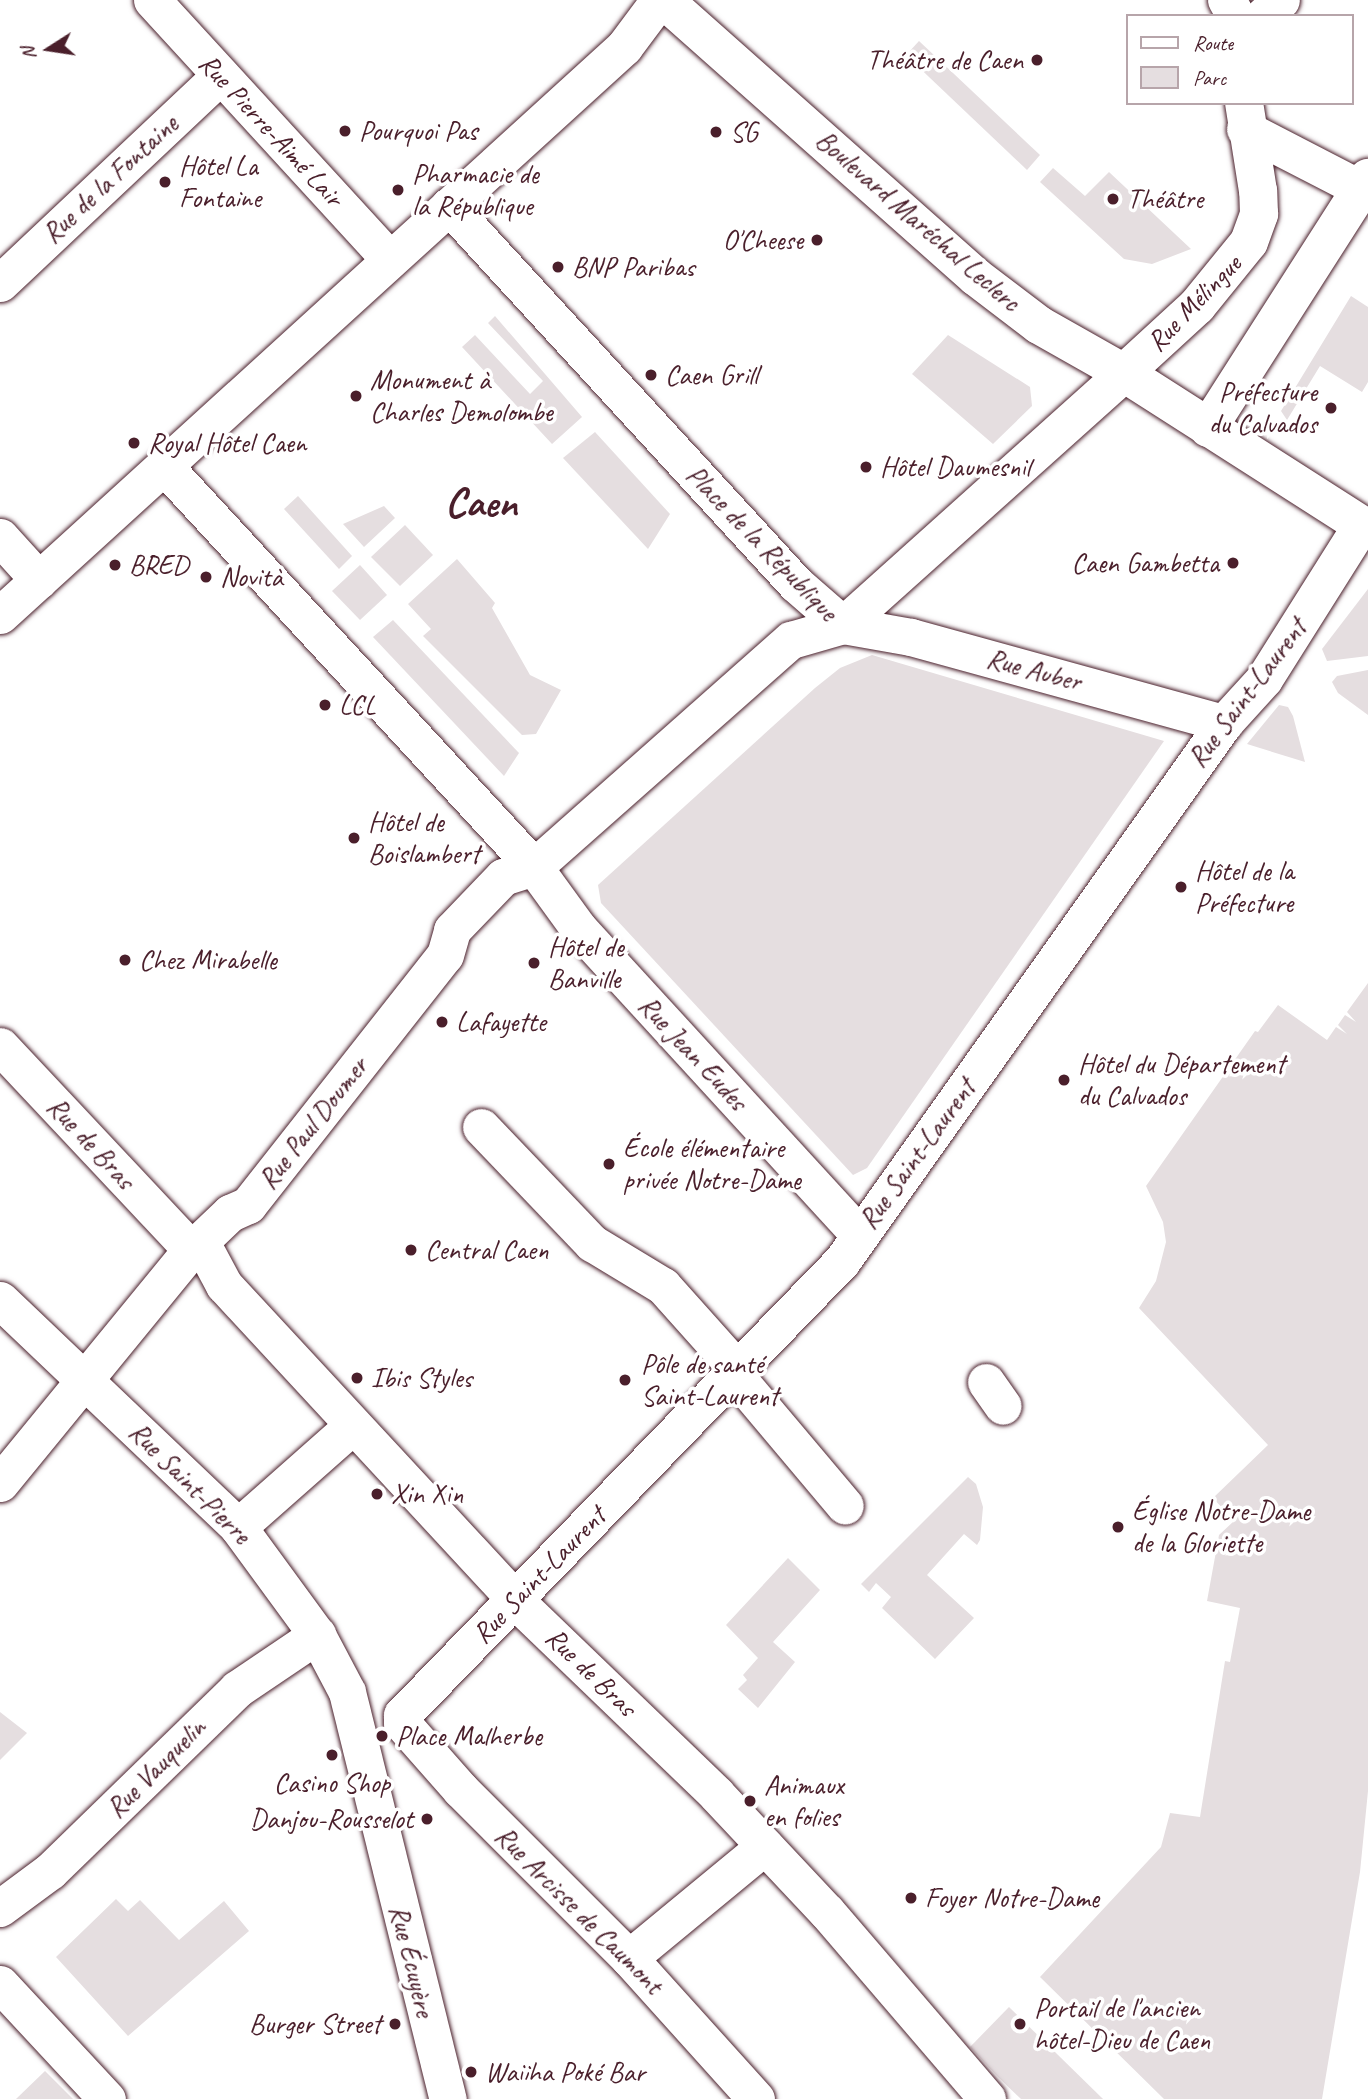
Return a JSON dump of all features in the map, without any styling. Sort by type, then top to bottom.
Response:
[{"type":"street","name":"Rue Pierre-Aimé Lair","points":[[152,0],[221,75],[398,253]]},
{"type":"street","points":[[0,615],[624,47],[662,0]]},
{"type":"street","name":"Boulevard Maréchal Leclerc","points":[[662,0],[976,277],[1039,325],[1124,373],[1365,527]]},
{"type":"street","points":[[1265,14],[1281,0]]},
{"type":"street","name":"Rue de la Fontaine","points":[[0,283],[221,75]]},
{"type":"street","points":[[1208,428],[1364,183],[1244,116]]},
{"type":"street","name":"Rue Mélingue","points":[[1124,373],[1197,306],[1250,242],[1259,214],[1258,191],[1244,116]]},
{"type":"street","name":"Place de la République","points":[[449,206],[796,584],[843,625]]},
{"type":"street","points":[[843,625],[1124,373]]},
{"type":"street","points":[[164,466],[534,867]]},
{"type":"street","name":"Rue Saint-Laurent","points":[[402,1723],[407,1709],[842,1261],[1224,723],[1264,678],[1365,527]]},
{"type":"street","points":[[0,537],[39,580]]},
{"type":"street","name":"Place de la République","points":[[534,867],[791,640],[843,625]]},
{"type":"street","name":"Rue Auber","points":[[843,625],[911,637],[1224,723]]},
{"type":"street","name":"Rue Jean Eudes","points":[[534,867],[579,929],[859,1235]]},
{"type":"street","name":"Rue Paul Doumer","points":[[0,1483],[85,1380],[191,1241],[257,1195],[445,956],[452,930],[503,877],[534,867]]},
{"type":"street","name":"Rue de Bras","points":[[0,1046],[191,1241],[224,1285],[515,1599],[765,1846],[828,1912],[987,2099]]},
{"type":"street","points":[[481,1128],[592,1242],[663,1286],[845,1506]]},
{"type":"street","name":"Rue Saint-Pierre","points":[[0,1300],[238,1527],[317,1635],[347,1692],[377,1822]]},
{"type":"street","points":[[238,1527],[342,1435]]},
{"type":"street","name":"Rue Vauquelin","points":[[0,1908],[58,1864],[237,1689],[317,1635]]},
{"type":"street","name":"Rue Arcisse de Caumont","points":[[402,1723],[533,1864],[629,1958],[756,2099]]},
{"type":"street","name":"Rue Écuyère","points":[[377,1822],[448,2099]]},
{"type":"street","points":[[629,1958],[765,1846]]},
{"type":"street","points":[[0,1984],[107,2099]]},
{"type":"green space","points":[[919,41],[1040,155],[1027,170],[909,58],[908,53]]},
{"type":"green space","points":[[1053,168],[1085,196],[1109,172],[1191,249],[1152,264],[1124,259],[1040,182]]},
{"type":"green space","points":[[1351,296],[1368,307],[1368,382],[1362,392],[1320,366],[1287,420],[1281,411]]},
{"type":"green space","points":[[495,316],[582,417],[552,444],[462,347],[475,335],[530,394],[543,381],[488,323]]},
{"type":"green space","points":[[948,335],[1030,387],[1032,406],[993,444],[912,374]]},
{"type":"green space","points":[[595,432],[670,514],[648,549],[563,458]]},
{"type":"green space","points":[[298,496],[352,556],[339,569],[284,509]]},
{"type":"green space","points":[[384,506],[395,518],[364,547],[343,524]]},
{"type":"green space","points":[[405,525],[433,555],[400,586],[371,557]]},
{"type":"green space","points":[[457,559],[495,603],[492,608],[530,675],[561,690],[536,734],[522,735],[423,636],[431,629],[408,604]]},
{"type":"green space","points":[[360,565],[387,595],[360,620],[332,591]]},
{"type":"green space","points":[[1368,589],[1368,656],[1327,661],[1322,649]]},
{"type":"green space","points":[[393,620],[519,753],[504,776],[373,637]]},
{"type":"green space","points":[[872,655],[1164,741],[867,1168],[853,1175],[601,903],[598,885],[815,688],[840,668]]},
{"type":"green space","points":[[1368,670],[1368,715],[1338,693],[1332,682],[1337,676]]},
{"type":"green space","points":[[1279,705],[1288,707],[1293,716],[1305,762],[1247,744]]},
{"type":"green space","points":[[1368,983],[1368,1791],[1360,1872],[1322,2099],[1164,2099],[1040,1977],[1161,1847],[1170,1813],[1200,1817],[1225,1661],[1230,1662],[1240,1608],[1207,1601],[1219,1535],[1234,1521],[1213,1498],[1268,1445],[1139,1308],[1156,1281],[1166,1242],[1163,1222],[1146,1186],[1255,1031],[1258,1032],[1278,1005],[1327,1040],[1336,1027],[1347,1034],[1338,1025],[1345,1015],[1356,1022],[1347,1012]]},
{"type":"green space","points":[[968,1477],[976,1484],[983,1507],[980,1540],[977,1545],[964,1534],[927,1575],[974,1618],[935,1659],[882,1608],[891,1597],[876,1583],[869,1592],[861,1584]]},
{"type":"green space","points":[[788,1558],[820,1590],[773,1642],[795,1662],[758,1708],[738,1689],[747,1680],[743,1675],[758,1658],[726,1625]]},
{"type":"green space","points":[[0,1712],[27,1733],[0,1760]]},
{"type":"green space","points":[[116,1899],[128,1911],[140,1900],[179,1940],[224,1901],[249,1931],[128,2036],[56,1957]]},
{"type":"green space","points":[[1009,2007],[1103,2099],[1021,2099],[997,2076],[970,2047]]},
{"type":"green space","points":[[45,2071],[73,2099],[16,2099]]},
{"type":"place","name":"Théâtre de Caen","points":[[1037,60]]},
{"type":"place","name":"Pourquoi Pas","points":[[345,131]]},
{"type":"place","name":"SG","points":[[716,132]]},
{"type":"place","name":"Hôtel La Fontaine","points":[[165,182]]},
{"type":"place","name":"Pharmacie de la République","points":[[398,190]]},
{"type":"place","name":"Théâtre","points":[[1113,199]]},
{"type":"place","name":"O'Cheese","points":[[817,240]]},
{"type":"place","name":"BNP Paribas","points":[[558,267]]},
{"type":"place","name":"Caen Grill","points":[[651,375]]},
{"type":"place","name":"Monument à Charles Demolombe","points":[[356,396]]},
{"type":"place","name":"Préfecture du Calvados","points":[[1331,408]]},
{"type":"place","name":"Royal Hôtel Caen","points":[[134,443]]},
{"type":"place","name":"Hôtel Daumesnil","points":[[866,467]]},
{"type":"place","name":"Caen Gambetta","points":[[1233,563]]},
{"type":"place","name":"BRED","points":[[115,565]]},
{"type":"place","name":"Novità","points":[[206,577]]},
{"type":"place","name":"LCL","points":[[325,705]]},
{"type":"place","name":"Hôtel de Boislambert","points":[[354,838]]},
{"type":"place","name":"Hôtel de la Préfecture","points":[[1181,887]]},
{"type":"place","name":"Chez Mirabelle","points":[[125,960]]},
{"type":"place","name":"Hôtel de Banville","points":[[534,963]]},
{"type":"place","name":"Lafayette","points":[[442,1022]]},
{"type":"place","name":"Hôtel du Département du Calvados","points":[[1064,1080]]},
{"type":"place","name":"École élémentaire privée Notre-Dame","points":[[609,1164]]},
{"type":"place","name":"Central Caen","points":[[411,1250]]},
{"type":"place","name":"Ibis Styles","points":[[357,1378]]},
{"type":"place","name":"Pôle de santé Saint-Laurent","points":[[625,1380]]},
{"type":"place","name":"Xin Xin","points":[[377,1494]]},
{"type":"place","name":"Église Notre-Dame de la Gloriette","points":[[1118,1527]]},
{"type":"place","name":"Place Malherbe","points":[[382,1736]]},
{"type":"place","name":"Casino Shop","points":[[332,1755]]},
{"type":"place","name":"Animaux en folies","points":[[750,1801]]},
{"type":"place","name":"Danjou-Rousselot","points":[[427,1819]]},
{"type":"place","name":"Foyer Notre-Dame","points":[[911,1898]]},
{"type":"place","name":"Burger Street","points":[[395,2024]]},
{"type":"place","name":"Portail de l'ancien hôtel-Dieu de Caen","points":[[1020,2024]]},
{"type":"place","name":"Waiiha Poké Bar","points":[[471,2072]]},
{"type":"district","name":"Caen","points":[[481,503]]}]
